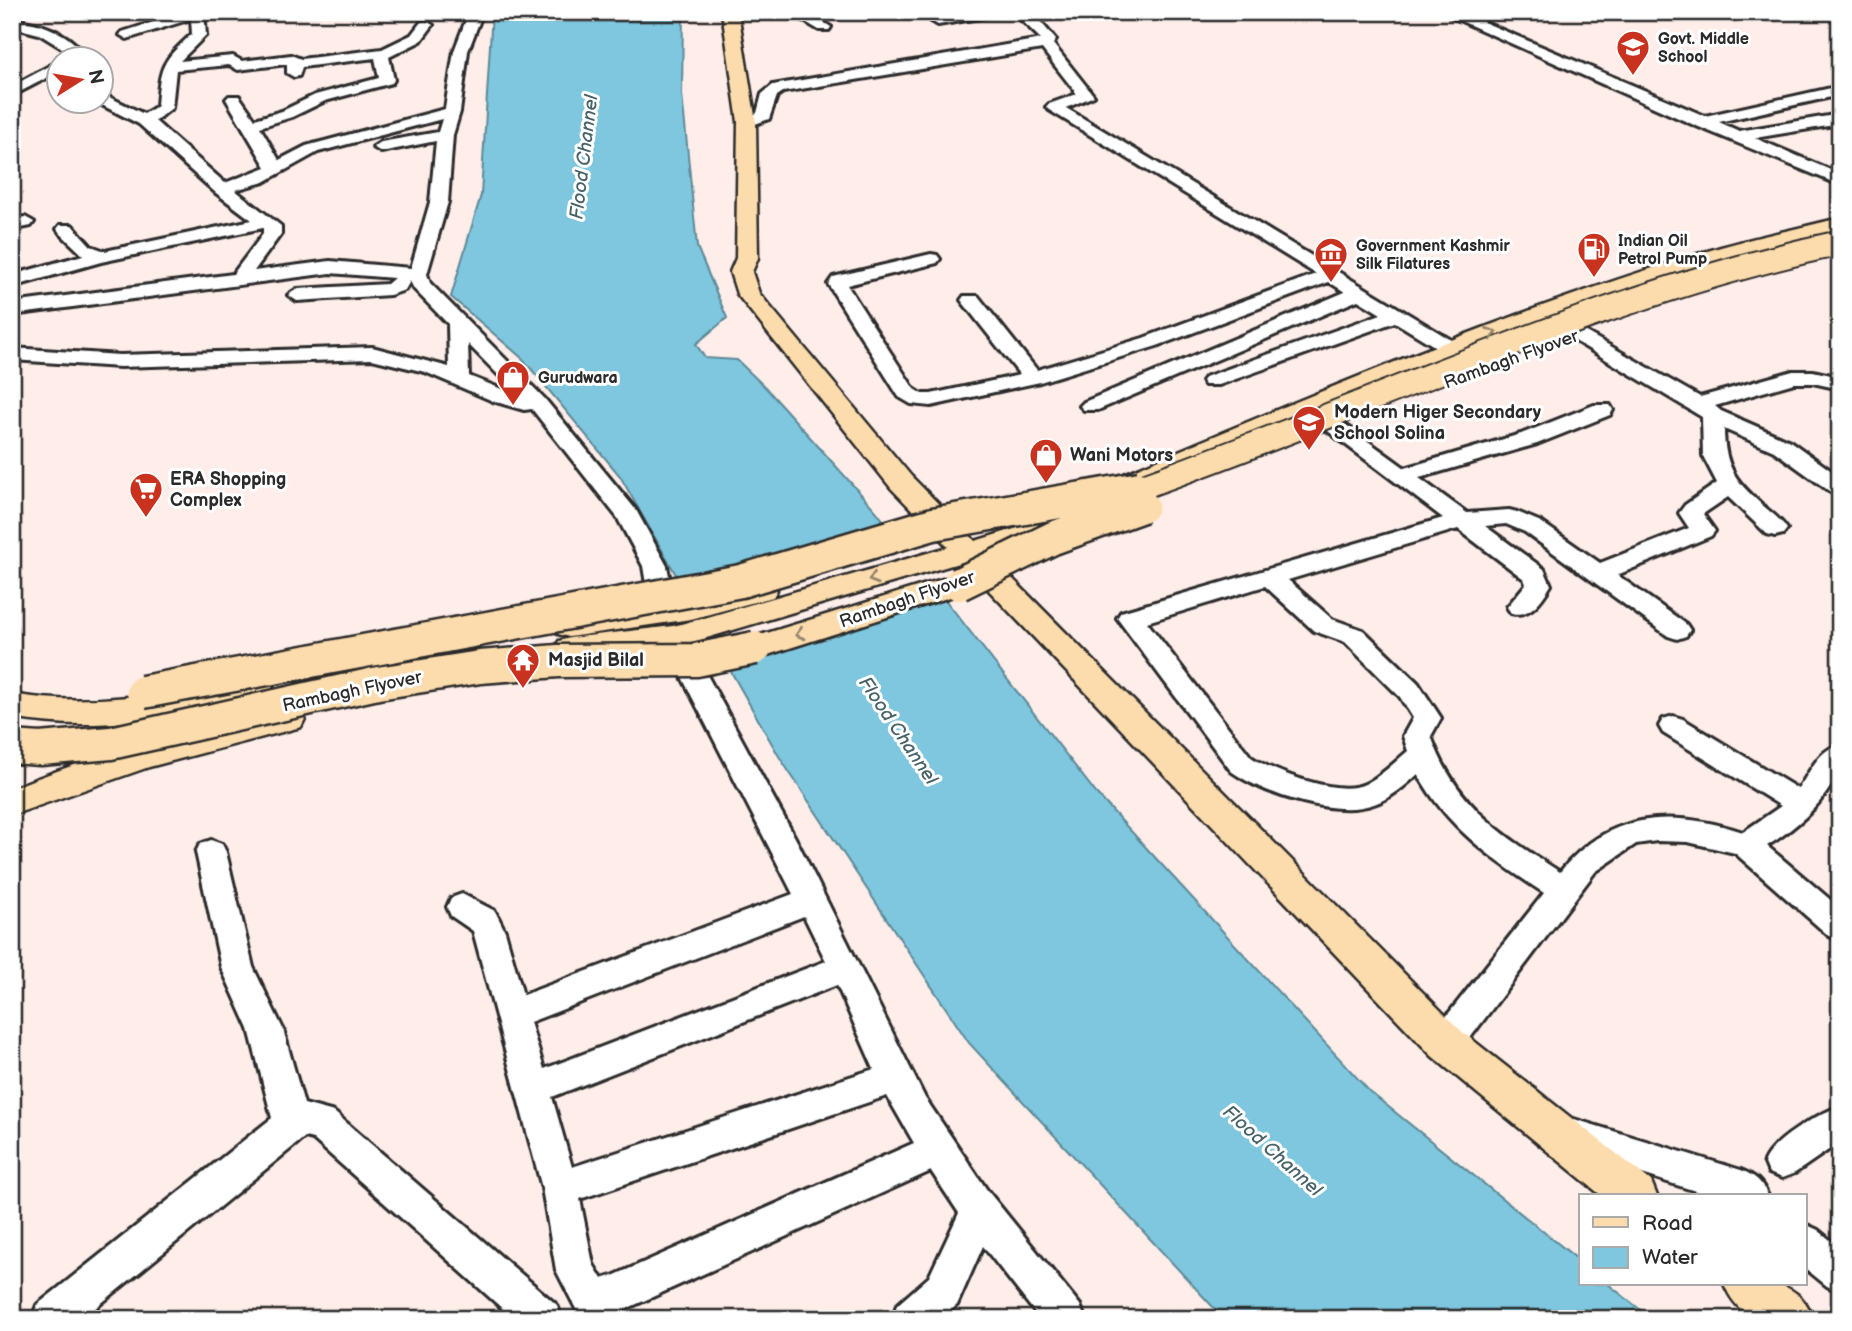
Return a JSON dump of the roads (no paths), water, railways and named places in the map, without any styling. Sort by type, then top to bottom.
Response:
[{"type":"main road","points":[[730,12],[747,122],[747,258],[741,272],[748,294],[901,482],[945,547],[1446,1043],[1547,1128],[1632,1194]]},
{"type":"main road","points":[[12,802],[54,784],[138,758],[370,700],[451,674],[683,622],[945,547],[1014,540],[1229,463],[1318,413],[1451,348],[1543,314],[1729,252],[1840,224]]},
{"type":"main road","name":"Rambagh Flyover","points":[[12,748],[120,697],[741,580],[933,524],[1131,491],[1216,461],[1386,392],[1621,306],[1761,260],[1840,243]]},
{"type":"main road","points":[[1318,413],[1570,330],[1705,282],[1775,262],[1840,251]]},
{"type":"main road","name":"Rambagh Flyover","points":[[12,748],[40,749],[111,743],[379,683],[480,667],[558,661],[696,660],[755,648],[959,584],[1052,538],[1202,484],[1332,425],[1427,389],[1727,282],[1840,251]]},
{"type":"main road","points":[[12,706],[88,712],[146,708],[580,625],[683,622]]},
{"type":"main road","points":[[12,784],[111,743]]},
{"type":"main road","points":[[1750,1286],[1791,1319]]},
{"type":"street","points":[[127,35],[197,12],[200,35],[174,58],[164,108],[145,121]]},
{"type":"street","points":[[297,295],[390,289],[412,274],[439,202],[445,135],[452,113],[461,51],[476,12]]},
{"type":"street","points":[[796,12],[824,27]]},
{"type":"street","points":[[938,21],[991,12]]},
{"type":"street","points":[[1025,15],[1069,12]]},
{"type":"street","points":[[1448,12],[1840,180]]},
{"type":"street","points":[[747,122],[764,116],[770,94],[778,88],[1045,43],[1049,40],[1025,15]]},
{"type":"street","points":[[12,23],[47,33],[70,46]]},
{"type":"street","points":[[171,66],[233,60],[238,66],[291,59],[295,60],[295,69],[382,53],[416,38],[426,24]]},
{"type":"street","points":[[1045,43],[1086,96],[1054,107],[1334,274],[1451,348]]},
{"type":"street","points":[[251,124],[287,114],[320,98],[387,80],[382,53]]},
{"type":"street","points":[[12,92],[46,72]]},
{"type":"street","points":[[32,79],[46,80]]},
{"type":"street","points":[[1700,122],[1840,90]]},
{"type":"street","points":[[234,99],[276,169]]},
{"type":"street","points":[[116,106],[145,121],[222,189],[272,226],[272,233],[240,278]]},
{"type":"street","points":[[222,189],[258,178],[312,149],[452,113]]},
{"type":"street","points":[[1736,136],[1840,119]]},
{"type":"street","points":[[372,149],[445,135]]},
{"type":"street","points":[[12,281],[99,257],[267,222]]},
{"type":"street","points":[[66,229],[85,250],[99,257]]},
{"type":"street","points":[[931,259],[840,281],[837,284],[906,393],[918,400],[930,400],[1033,378],[1150,342],[1334,274]]},
{"type":"street","points":[[12,309],[330,267],[412,274],[537,402],[628,515],[683,622],[713,709],[845,968],[895,1077],[939,1150],[1017,1262],[1066,1319]]},
{"type":"street","points":[[1091,406],[1361,292]]},
{"type":"street","points":[[971,300],[1033,378]]},
{"type":"street","points":[[1543,314],[1707,410],[1782,446],[1840,488]]},
{"type":"street","points":[[1212,381],[1397,315]]},
{"type":"street","points":[[458,323],[458,379]]},
{"type":"street","points":[[12,354],[120,361],[372,353],[432,367],[500,397],[524,404],[537,402]]},
{"type":"street","points":[[1707,410],[1793,377],[1813,377],[1839,383]]},
{"type":"street","points":[[1402,476],[1529,439],[1602,410]]},
{"type":"street","points":[[1707,410],[1715,460],[1730,485],[1775,529]]},
{"type":"street","points":[[1318,413],[1539,580],[1536,592],[1520,607]]},
{"type":"street","points":[[1599,572],[1703,531],[1691,513],[1730,485]]},
{"type":"street","points":[[1423,754],[1364,796],[1346,797],[1304,789],[1258,775],[1241,764],[1130,618],[1459,522],[1509,517],[1521,520],[1599,572],[1677,630]]},
{"type":"street","points":[[1271,578],[1323,625],[1354,636],[1409,690],[1427,718],[1418,736],[1423,754],[1452,806],[1462,818],[1564,891]]},
{"type":"street","points":[[1673,726],[1801,805]]},
{"type":"street","points":[[1746,845],[1801,805],[1812,793],[1819,774],[1840,754]]},
{"type":"street","points":[[1446,1043],[1584,864],[1629,834],[1649,831],[1703,831],[1746,845],[1840,927]]},
{"type":"street","points":[[211,852],[237,967],[266,1029],[292,1125]]},
{"type":"street","points":[[512,1014],[811,900]]},
{"type":"street","points":[[462,906],[484,920],[489,931],[560,1188],[575,1270],[591,1297],[603,1298],[939,1150]]},
{"type":"street","points":[[532,1089],[845,968]]},
{"type":"street","points":[[560,1188],[895,1077]]},
{"type":"street","points":[[51,1319],[292,1125],[302,1120],[322,1124],[543,1319]]},
{"type":"street","points":[[1782,1161],[1840,1122]]},
{"type":"street","points":[[1547,1128],[1741,1188],[1748,1194]]},
{"type":"street","points":[[911,1319],[943,1291],[980,1209]]},
{"type":"street","points":[[1806,1244],[1840,1273]]},
{"type":"water","name":"Flood Channel","points":[[492,12],[683,12],[682,94],[697,247],[727,318],[696,344],[705,358],[737,360],[766,388],[876,511],[1096,793],[1370,1092],[1579,1260],[1579,1286],[1611,1286],[1652,1319],[1224,1319],[969,1043],[780,758],[620,476],[523,359],[451,297],[481,195]]},
{"type":"place","name":"Govt. Middle School","points":[[1633,77]]},
{"type":"place","name":"Indian Oil Petrol Pump","points":[[1594,279]]},
{"type":"place","name":"Government Kashmir Silk Filatures","points":[[1331,284]]},
{"type":"place","name":"Gurudwara","points":[[513,407]]},
{"type":"place","name":"Modern Higer Secondary School Solina","points":[[1309,452]]},
{"type":"place","name":"Wani Motors","points":[[1046,485]]},
{"type":"place","name":"ERA Shopping Complex","points":[[146,519]]},
{"type":"place","name":"Masjid Bilal","points":[[523,690]]}]
